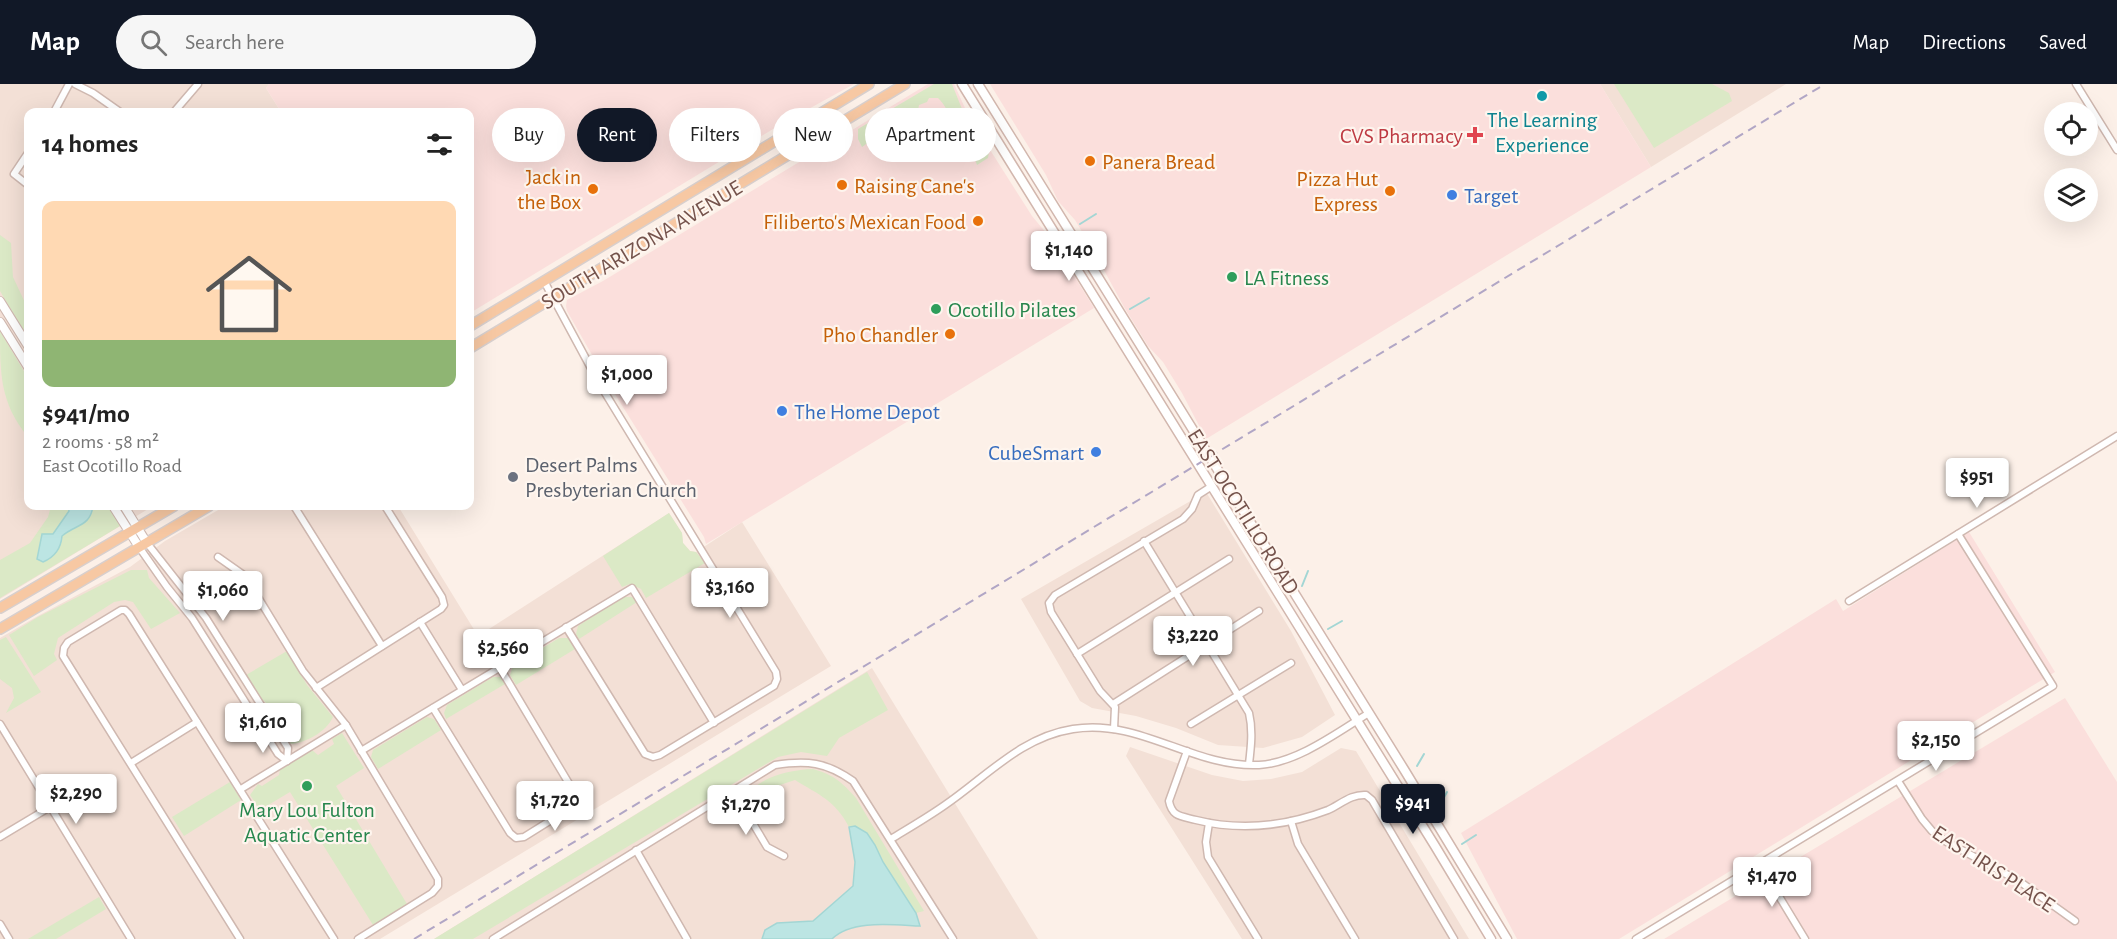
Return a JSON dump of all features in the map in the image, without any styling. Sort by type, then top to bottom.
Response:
[{"type":"main road","name":"SOUTH ARIZONA AVENUE","points":[[474,324],[869,84]]},
{"type":"main road","name":"SOUTH ARIZONA AVENUE","points":[[474,346],[906,84]]},
{"type":"main road","name":"EAST OCOTILLO ROAD","points":[[962,84],[1436,846],[1491,939]]},
{"type":"main road","name":"EAST OCOTILLO ROAD","points":[[978,84],[1507,939]]},
{"type":"main road","points":[[1048,222],[1060,214]]},
{"type":"main road","points":[[0,608],[167,510]]},
{"type":"main road","points":[[0,629],[202,510]]},
{"type":"street","points":[[56,108],[69,84]]},
{"type":"street","points":[[75,84],[114,108]]},
{"type":"street","points":[[177,108],[198,84]]},
{"type":"street","points":[[2076,84],[2117,150]]},
{"type":"street","points":[[24,159],[14,174],[24,182]]},
{"type":"street","points":[[544,281],[599,383],[776,672],[777,679],[774,686],[660,755],[652,757],[645,754],[566,627]]},
{"type":"street","points":[[0,301],[24,340]]},
{"type":"street","points":[[0,322],[24,361]]},
{"type":"street","points":[[1849,601],[2117,436]]},
{"type":"street","points":[[1114,729],[1116,710],[1100,691],[1049,608],[1051,600],[1055,595],[1183,519],[1192,509],[1198,495],[1212,486]]},
{"type":"street","points":[[116,510],[134,530]]},
{"type":"street","points":[[126,510],[134,530],[166,587],[192,618],[278,754],[287,761]]},
{"type":"street","points":[[297,510],[382,646]]},
{"type":"street","points":[[316,688],[444,605],[442,597],[388,510]]},
{"type":"street","points":[[1636,939],[2053,686],[1958,534]]},
{"type":"street","points":[[1144,541],[1249,713],[1252,724],[1249,764]]},
{"type":"street","points":[[143,545],[206,618],[288,748],[287,761]]},
{"type":"street","points":[[218,557],[245,576],[303,671],[346,725],[438,879],[438,885],[432,893],[358,939]]},
{"type":"street","points":[[1077,654],[1229,559]]},
{"type":"street","points":[[362,751],[632,588],[714,723]]},
{"type":"street","points":[[240,939],[63,656],[68,642],[121,610],[125,610],[198,722],[334,939]]},
{"type":"street","points":[[1113,704],[1259,611]]},
{"type":"street","points":[[420,622],[462,690]]},
{"type":"street","points":[[1191,724],[1291,663]]},
{"type":"street","points":[[433,708],[510,833],[516,838],[524,837],[572,807],[576,800],[574,792],[500,668]]},
{"type":"street","points":[[255,719],[266,712]]},
{"type":"street","points":[[891,839],[945,805],[1006,758],[1050,735],[1072,729],[1101,727],[1114,729],[1158,740],[1222,762],[1261,765],[1303,752],[1369,713]]},
{"type":"street","points":[[130,763],[198,722]]},
{"type":"street","points":[[0,724],[131,939]]},
{"type":"street","points":[[241,789],[346,725]]},
{"type":"street","points":[[1187,751],[1169,801],[1170,808],[1173,813],[1209,823],[1266,826],[1291,822],[1330,809],[1359,794],[1366,795],[1372,800],[1454,939]]},
{"type":"street","points":[[493,939],[775,765],[797,761],[815,763],[838,770],[853,781],[953,939]]},
{"type":"street","name":"EAST IRIS PLACE","points":[[1898,781],[1932,831],[1946,842],[2019,881],[2075,921]]},
{"type":"street","points":[[733,790],[767,847],[784,856]]},
{"type":"street","points":[[0,837],[50,807]]},
{"type":"street","points":[[1291,822],[1299,844],[1355,939]]},
{"type":"street","points":[[1209,823],[1206,842],[1208,856],[1258,939]]},
{"type":"street","points":[[636,850],[687,939]]},
{"type":"street","points":[[1760,865],[1805,939]]},
{"type":"street","points":[[0,924],[9,939]]},
{"type":"shaded area","points":[[0,84],[269,84],[266,88],[278,108],[24,108],[24,510],[146,510],[0,599]]},
{"type":"shaded area","points":[[269,84],[854,84],[810,108],[773,108],[773,129],[761,136],[761,108],[669,108],[669,162],[719,162],[474,311],[474,108],[278,108],[266,88]]},
{"type":"shaded area","points":[[928,84],[954,84],[965,108],[888,108]]},
{"type":"shaded area","points":[[990,84],[1600,84],[1651,167],[1206,439],[1182,393],[1163,362],[1148,346],[1075,220],[1058,201],[1046,175]]},
{"type":"shaded area","points":[[1600,84],[1786,84],[1651,167]]},
{"type":"shaded area","points":[[865,122],[865,162],[996,162],[996,159],[1032,216],[1052,240],[1094,308],[706,544],[704,537],[608,383],[567,311],[567,300],[603,281],[799,162],[853,162],[853,129]]},
{"type":"shaded area","points":[[1206,492],[1291,631],[1335,715],[1302,737],[1263,748],[1218,745],[1176,728],[1136,716],[1092,708],[1080,701],[1021,599]]},
{"type":"shaded area","points":[[218,510],[400,510],[478,636],[669,513],[682,533],[683,543],[690,551],[696,552],[742,522],[831,666],[380,939],[0,939],[0,638],[130,567],[165,541]]},
{"type":"shaded area","points":[[1969,532],[2055,672],[1619,939],[1517,939],[1461,833],[1836,599],[1843,611]]},
{"type":"shaded area","points":[[872,668],[1038,939],[434,939]]},
{"type":"shaded area","points":[[2065,698],[2117,782],[2117,939],[1664,939]]},
{"type":"shaded area","points":[[1130,747],[1212,775],[1243,781],[1271,779],[1302,772],[1341,748],[1356,751],[1469,939],[1242,939],[1126,756]]},
{"type":"green space","points":[[934,84],[952,84],[962,108],[946,108],[938,98],[929,98],[918,108],[893,108]]},
{"type":"green space","points":[[1614,84],[1712,84],[1729,93],[1732,101],[1654,148]]},
{"type":"green space","points":[[865,125],[865,145],[862,147],[858,139],[858,129]]},
{"type":"green space","points":[[0,235],[11,243],[13,277],[24,300],[24,331],[0,291]]},
{"type":"green space","points":[[0,331],[24,371],[24,431],[7,400],[0,361]]},
{"type":"green space","points":[[50,510],[111,510],[120,526],[0,598],[0,560],[30,543],[48,517]]},
{"type":"green space","points":[[669,513],[682,533],[683,543],[690,551],[696,552],[705,563],[646,598],[641,589],[630,584],[622,587],[603,556]]},
{"type":"green space","points":[[131,570],[147,570],[149,578],[180,613],[151,629],[133,602],[125,600],[114,602],[58,638],[54,654],[57,660],[34,676],[9,635],[38,617]]},
{"type":"green space","points":[[623,597],[632,597],[637,602],[579,639],[576,634],[578,626]]},
{"type":"green space","points":[[6,637],[41,692],[6,713],[14,698],[12,688],[0,679],[0,640]]},
{"type":"green space","points":[[559,638],[568,638],[575,649],[516,685],[510,675],[513,666]]},
{"type":"green space","points":[[287,651],[307,685],[333,717],[315,736],[290,744],[272,717],[271,708],[261,698],[246,675]]},
{"type":"green space","points":[[867,672],[888,710],[839,738],[827,756],[801,752],[778,757],[473,939],[434,939]]},
{"type":"green space","points":[[493,677],[500,677],[505,684],[446,719],[444,713],[447,705]]},
{"type":"green space","points":[[427,717],[434,719],[441,730],[378,769],[371,757],[373,750]]},
{"type":"green space","points":[[342,733],[364,768],[336,786],[407,904],[373,925],[290,792],[260,810],[250,795],[258,784],[262,786],[279,775],[280,770],[312,750],[318,755],[334,744],[332,739]]},
{"type":"green space","points":[[813,769],[837,780],[856,798],[924,911],[916,913],[867,833],[855,826],[849,827],[838,810],[819,794],[795,780],[759,792],[747,799],[758,785],[766,780],[785,773]]},
{"type":"green space","points":[[230,782],[241,800],[184,836],[172,817]]},
{"type":"green space","points":[[99,897],[106,909],[56,939],[28,939]]},
{"type":"water","points":[[92,510],[86,522],[62,536],[59,548],[54,555],[43,562],[37,559],[42,534],[53,534],[69,511]]},
{"type":"water","points":[[855,826],[867,833],[875,845],[883,862],[916,913],[920,926],[886,924],[862,926],[850,928],[832,939],[762,939],[765,930],[777,923],[813,921],[853,886],[855,862],[849,827]]},
{"type":"waterway","points":[[1080,224],[1096,214]]},
{"type":"waterway","points":[[1130,309],[1149,298]]},
{"type":"waterway","points":[[1302,586],[1308,571]]},
{"type":"waterway","points":[[1328,629],[1342,621]]},
{"type":"waterway","points":[[1417,766],[1424,754]]},
{"type":"waterway","points":[[1439,806],[1447,792]]},
{"type":"waterway","points":[[1462,844],[1476,835]]},
{"type":"railway","points":[[414,939],[1825,84]]},
{"type":"place","name":"The Learning Experience","points":[[1542,96]]},
{"type":"place","name":"CVS Pharmacy","points":[[1475,135]]},
{"type":"place","name":"Panera Bread","points":[[1090,161]]},
{"type":"place","name":"Raising Cane's","points":[[842,185]]},
{"type":"place","name":"Jack in the Box","points":[[593,189]]},
{"type":"place","name":"Pizza Hut Express","points":[[1390,191]]},
{"type":"place","name":"Target","points":[[1452,195]]},
{"type":"place","name":"Filiberto's Mexican Food","points":[[978,221]]},
{"type":"place","name":"LA Fitness","points":[[1232,277]]},
{"type":"place","name":"Ocotillo Pilates","points":[[936,309]]},
{"type":"place","name":"Pho Chandler","points":[[950,334]]},
{"type":"place","name":"The Home Depot","points":[[782,411]]},
{"type":"place","name":"CubeSmart","points":[[1096,452]]},
{"type":"place","name":"Desert Palms Presbyterian Church","points":[[513,477]]},
{"type":"place","name":"Mary Lou Fulton Aquatic Center","points":[[307,786]]}]
